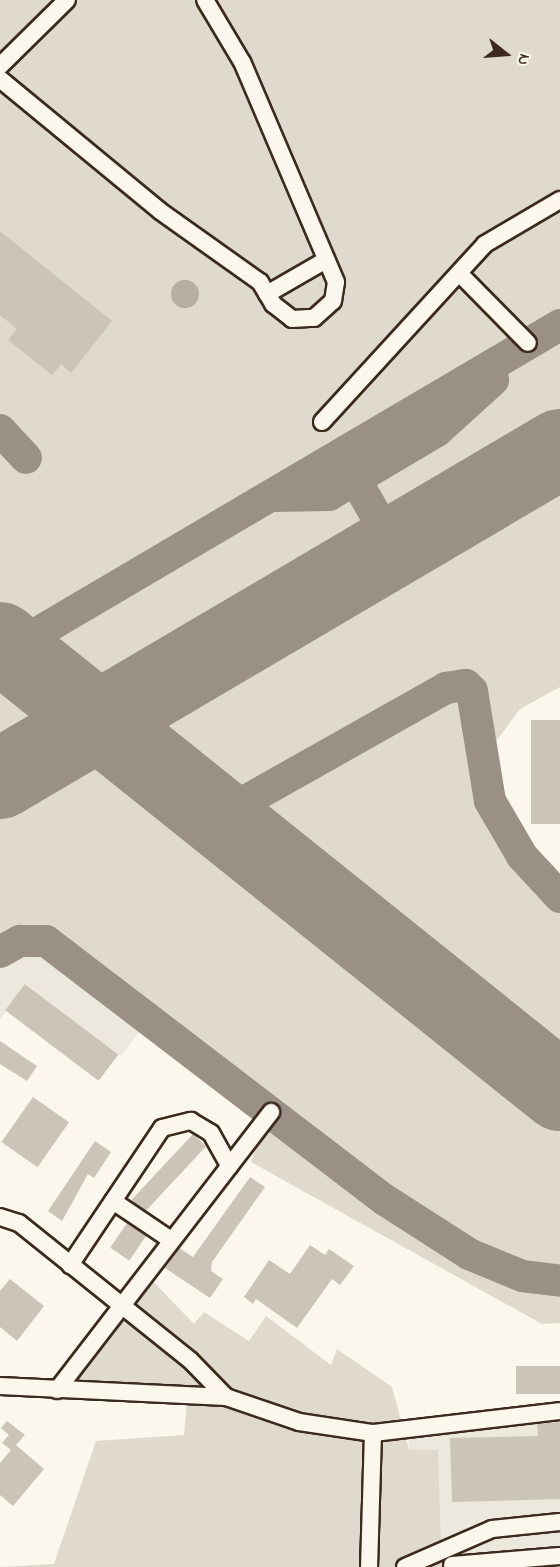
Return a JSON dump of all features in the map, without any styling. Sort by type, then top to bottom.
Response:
[{"type":"street","points":[[0,66],[68,0]]},
{"type":"street","points":[[0,79],[168,217],[264,288],[292,319],[314,318],[333,302],[336,282],[242,62],[205,0]]},
{"type":"street","points":[[321,422],[485,244],[560,200]]},
{"type":"street","points":[[264,288],[326,260]]},
{"type":"street","points":[[459,273],[528,343]]},
{"type":"street","points":[[57,1390],[120,1304],[272,1112]]},
{"type":"street","points":[[70,1265],[162,1128],[191,1121],[211,1132],[229,1166]]},
{"type":"street","points":[[113,1201],[171,1240]]},
{"type":"street","points":[[0,1217],[19,1223],[190,1360],[225,1397]]},
{"type":"street","points":[[0,1386],[225,1397],[299,1422],[373,1433],[560,1411]]},
{"type":"street","points":[[369,1567],[373,1433]]},
{"type":"street","points":[[405,1567],[492,1529],[560,1522]]},
{"type":"street","points":[[449,1546],[452,1566],[560,1556]]},
{"type":"shaded area","points":[[0,0],[560,0],[560,687],[520,709],[491,748],[490,801],[522,856],[560,897],[560,1323],[542,1324],[251,1162],[271,1112],[155,1010],[55,934],[32,925],[0,940]]},
{"type":"shaded area","points":[[185,280],[195,284],[199,294],[195,304],[185,308],[175,304],[171,294],[175,284]]},
{"type":"shaded area","points":[[32,925],[55,934],[155,1010],[121,1056],[26,984],[0,1020],[0,940]]},
{"type":"shaded area","points":[[143,1271],[194,1324],[204,1312],[249,1341],[266,1316],[331,1365],[337,1349],[392,1387],[409,1450],[438,1450],[442,1567],[0,1567],[54,1564],[96,1441],[184,1435],[187,1399],[60,1389]]},
{"type":"shaded area","points":[[560,1412],[560,1567],[442,1567],[438,1450],[409,1450],[407,1426]]},
{"type":"building","points":[[0,231],[112,321],[71,373],[61,364],[52,375],[8,340],[17,329],[0,315]]},
{"type":"building","points":[[531,720],[560,720],[560,824],[531,824]]},
{"type":"building","points":[[25,984],[118,1054],[99,1081],[5,1010]]},
{"type":"building","points":[[0,1041],[37,1066],[27,1081],[0,1064]]},
{"type":"building","points":[[33,1097],[69,1122],[37,1167],[1,1142]]},
{"type":"building","points":[[193,1134],[206,1146],[145,1212],[132,1200]]},
{"type":"building","points":[[95,1141],[111,1152],[94,1178],[88,1174],[62,1221],[48,1211]]},
{"type":"building","points":[[250,1177],[265,1187],[212,1262],[211,1271],[223,1279],[210,1298],[165,1268],[179,1248],[193,1257]]},
{"type":"building","points":[[127,1223],[146,1236],[129,1261],[110,1248]]},
{"type":"building","points":[[310,1245],[325,1255],[329,1249],[354,1266],[340,1285],[332,1279],[297,1328],[256,1299],[253,1304],[244,1297],[269,1260],[290,1274]]},
{"type":"building","points":[[10,1279],[44,1306],[17,1341],[0,1327],[0,1291]]},
{"type":"building","points":[[516,1366],[560,1366],[560,1394],[516,1394]]},
{"type":"building","points":[[7,1421],[25,1435],[16,1445],[44,1469],[13,1506],[0,1495],[0,1463],[11,1450],[2,1443],[9,1435],[1,1428]]},
{"type":"building","points":[[560,1422],[560,1499],[452,1502],[450,1438],[538,1436],[537,1424]]},
{"type":"taxiway","points":[[0,655],[560,325]]},
{"type":"taxiway","points":[[271,496],[329,495],[437,431],[493,380]]},
{"type":"taxiway","points":[[0,430],[26,458]]},
{"type":"taxiway","points":[[346,463],[394,547]]},
{"type":"taxiway","points":[[217,817],[446,688],[466,685],[472,691],[490,801],[522,856],[560,897]]},
{"type":"taxiway","points":[[0,952],[20,941],[46,941],[385,1200],[469,1254],[522,1276],[560,1281]]},
{"type":"runway","points":[[0,779],[560,449]]},
{"type":"runway","points":[[0,642],[560,1091]]}]
